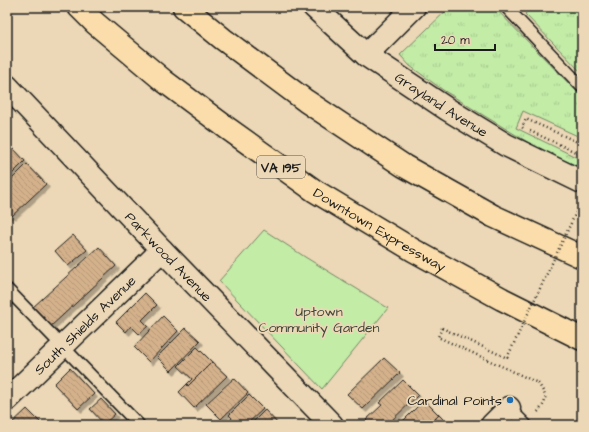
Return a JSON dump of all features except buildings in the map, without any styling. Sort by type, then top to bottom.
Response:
[{"type":"highway","name":"Downtown Expressway","points":[[79,7],[95,23],[164,81],[315,191],[413,250],[502,299],[582,339]]},
{"type":"highway","points":[[184,7],[222,39],[306,101],[404,166],[493,216],[582,257]]},
{"type":"highway","points":[[502,299],[582,348]]},
{"type":"street","name":"Grayland Avenue","points":[[314,7],[366,55],[447,109],[506,145],[582,182]]},
{"type":"street","points":[[366,55],[414,7]]},
{"type":"street","name":"Parkwood Avenue","points":[[7,86],[162,250],[332,425]]},
{"type":"street","name":"South Shields Avenue","points":[[7,400],[162,250]]},
{"type":"street","points":[[492,425],[509,408]]},
{"type":"lane","points":[[506,7],[582,87]]},
{"type":"lane","points":[[7,289],[139,425]]},
{"type":"lane","points":[[509,408],[526,425]]},
{"type":"path","points":[[582,144],[526,119],[522,127],[582,155]]},
{"type":"path","points":[[509,408],[535,415],[545,403],[545,392],[538,383],[438,337],[442,328],[507,358],[582,200]]},
{"type":"green space","points":[[450,7],[494,7],[582,97],[582,138],[523,111],[516,128],[582,160],[582,168],[544,152],[478,112],[443,90],[410,66],[400,55]]},
{"type":"green space","points":[[532,7],[582,7],[582,73],[525,14]]},
{"type":"green space","name":"Uptown Community Garden","points":[[264,230],[388,308],[322,389],[219,281]]},
{"type":"place","name":"Cardinal Points","points":[[510,400]]}]
